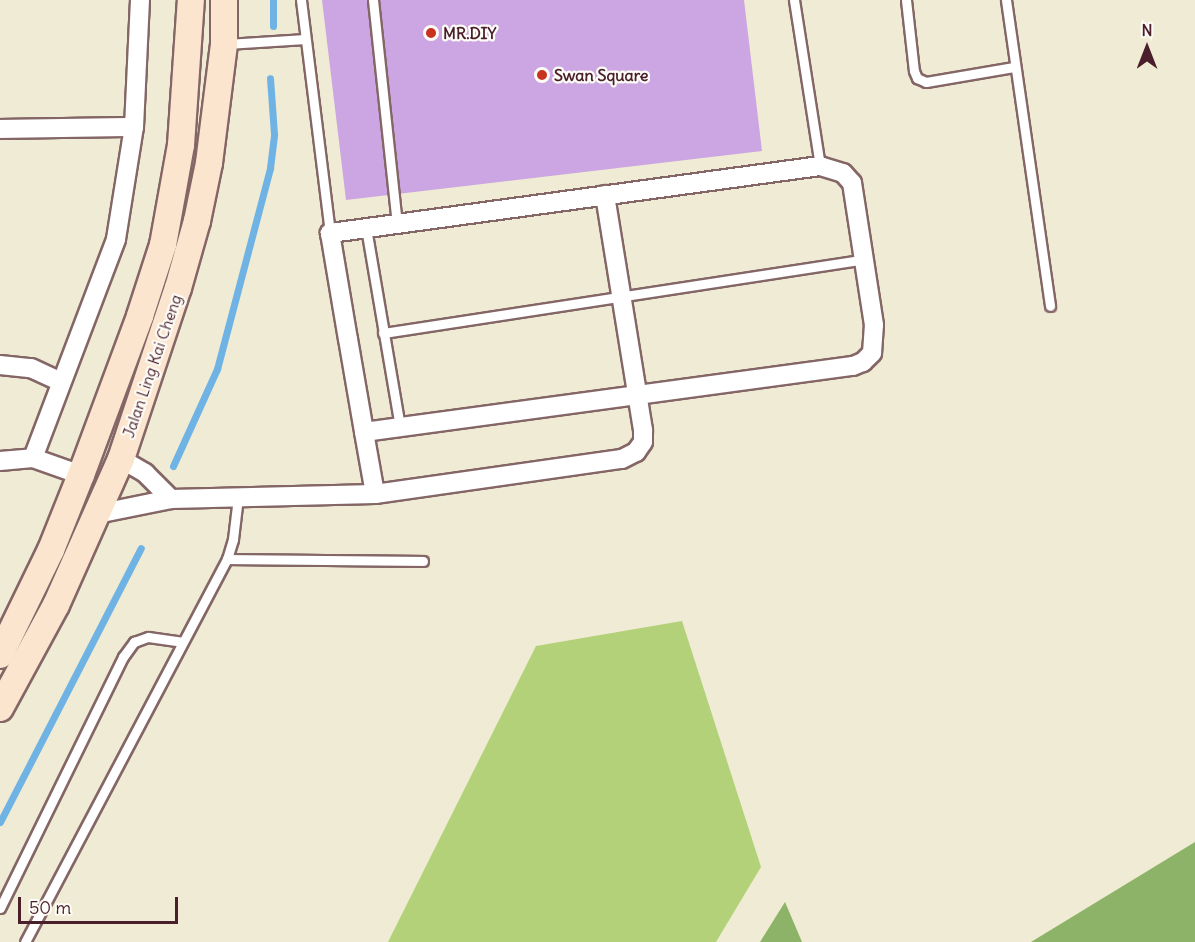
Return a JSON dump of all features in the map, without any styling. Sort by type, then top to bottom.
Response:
[{"type":"street","points":[[33,458],[116,239],[134,127],[140,0]]},
{"type":"street","name":"Jalan Ling Kai Cheng","points":[[0,655],[7,625],[51,550],[81,475],[140,316],[163,245],[181,145],[191,0]]},
{"type":"street","name":"Jalan Ling Kai Cheng","points":[[0,708],[56,605],[121,459],[178,288],[197,221],[209,163],[224,44],[224,0]]},
{"type":"street","points":[[0,129],[134,127]]},
{"type":"street","points":[[364,432],[853,366],[863,362],[872,353],[874,325],[852,183],[843,173],[820,166],[330,233],[364,432],[375,494]]},
{"type":"street","points":[[97,514],[171,499],[375,494],[622,459],[636,452],[643,442],[638,395],[605,195]]},
{"type":"street","points":[[0,365],[31,368],[62,382]]},
{"type":"street","points":[[0,461],[33,458],[81,475]]},
{"type":"street","points":[[121,459],[145,473],[171,499]]},
{"type":"lane","points":[[301,0],[330,233]]},
{"type":"lane","points":[[373,0],[397,224]]},
{"type":"lane","points":[[794,0],[820,166]]},
{"type":"lane","points":[[906,0],[914,71],[917,78],[926,82],[1014,67]]},
{"type":"lane","points":[[1006,0],[1050,306]]},
{"type":"lane","points":[[224,44],[305,39]]},
{"type":"lane","points":[[366,228],[400,427]]},
{"type":"lane","points":[[384,333],[865,259]]},
{"type":"lane","points":[[25,942],[226,559],[233,539],[238,497]]},
{"type":"lane","points":[[226,559],[423,561]]},
{"type":"lane","points":[[0,908],[123,657],[134,642],[148,637],[182,642]]},
{"type":"green space","points":[[682,621],[761,867],[716,942],[388,942],[536,646]]},
{"type":"green space","points":[[1195,842],[1195,942],[1031,942]]},
{"type":"green space","points":[[785,902],[802,942],[760,942]]},
{"type":"building","name":"Swan Square","points":[[322,0],[744,0],[762,151],[346,200]]},
{"type":"waterway","points":[[273,0],[273,26]]},
{"type":"waterway","points":[[173,466],[217,369],[270,168],[274,134],[270,78]]},
{"type":"waterway","points":[[0,822],[141,548]]},
{"type":"place","name":"MR.DIY","points":[[431,33]]},
{"type":"place","name":"Swan Square","points":[[542,75]]}]
